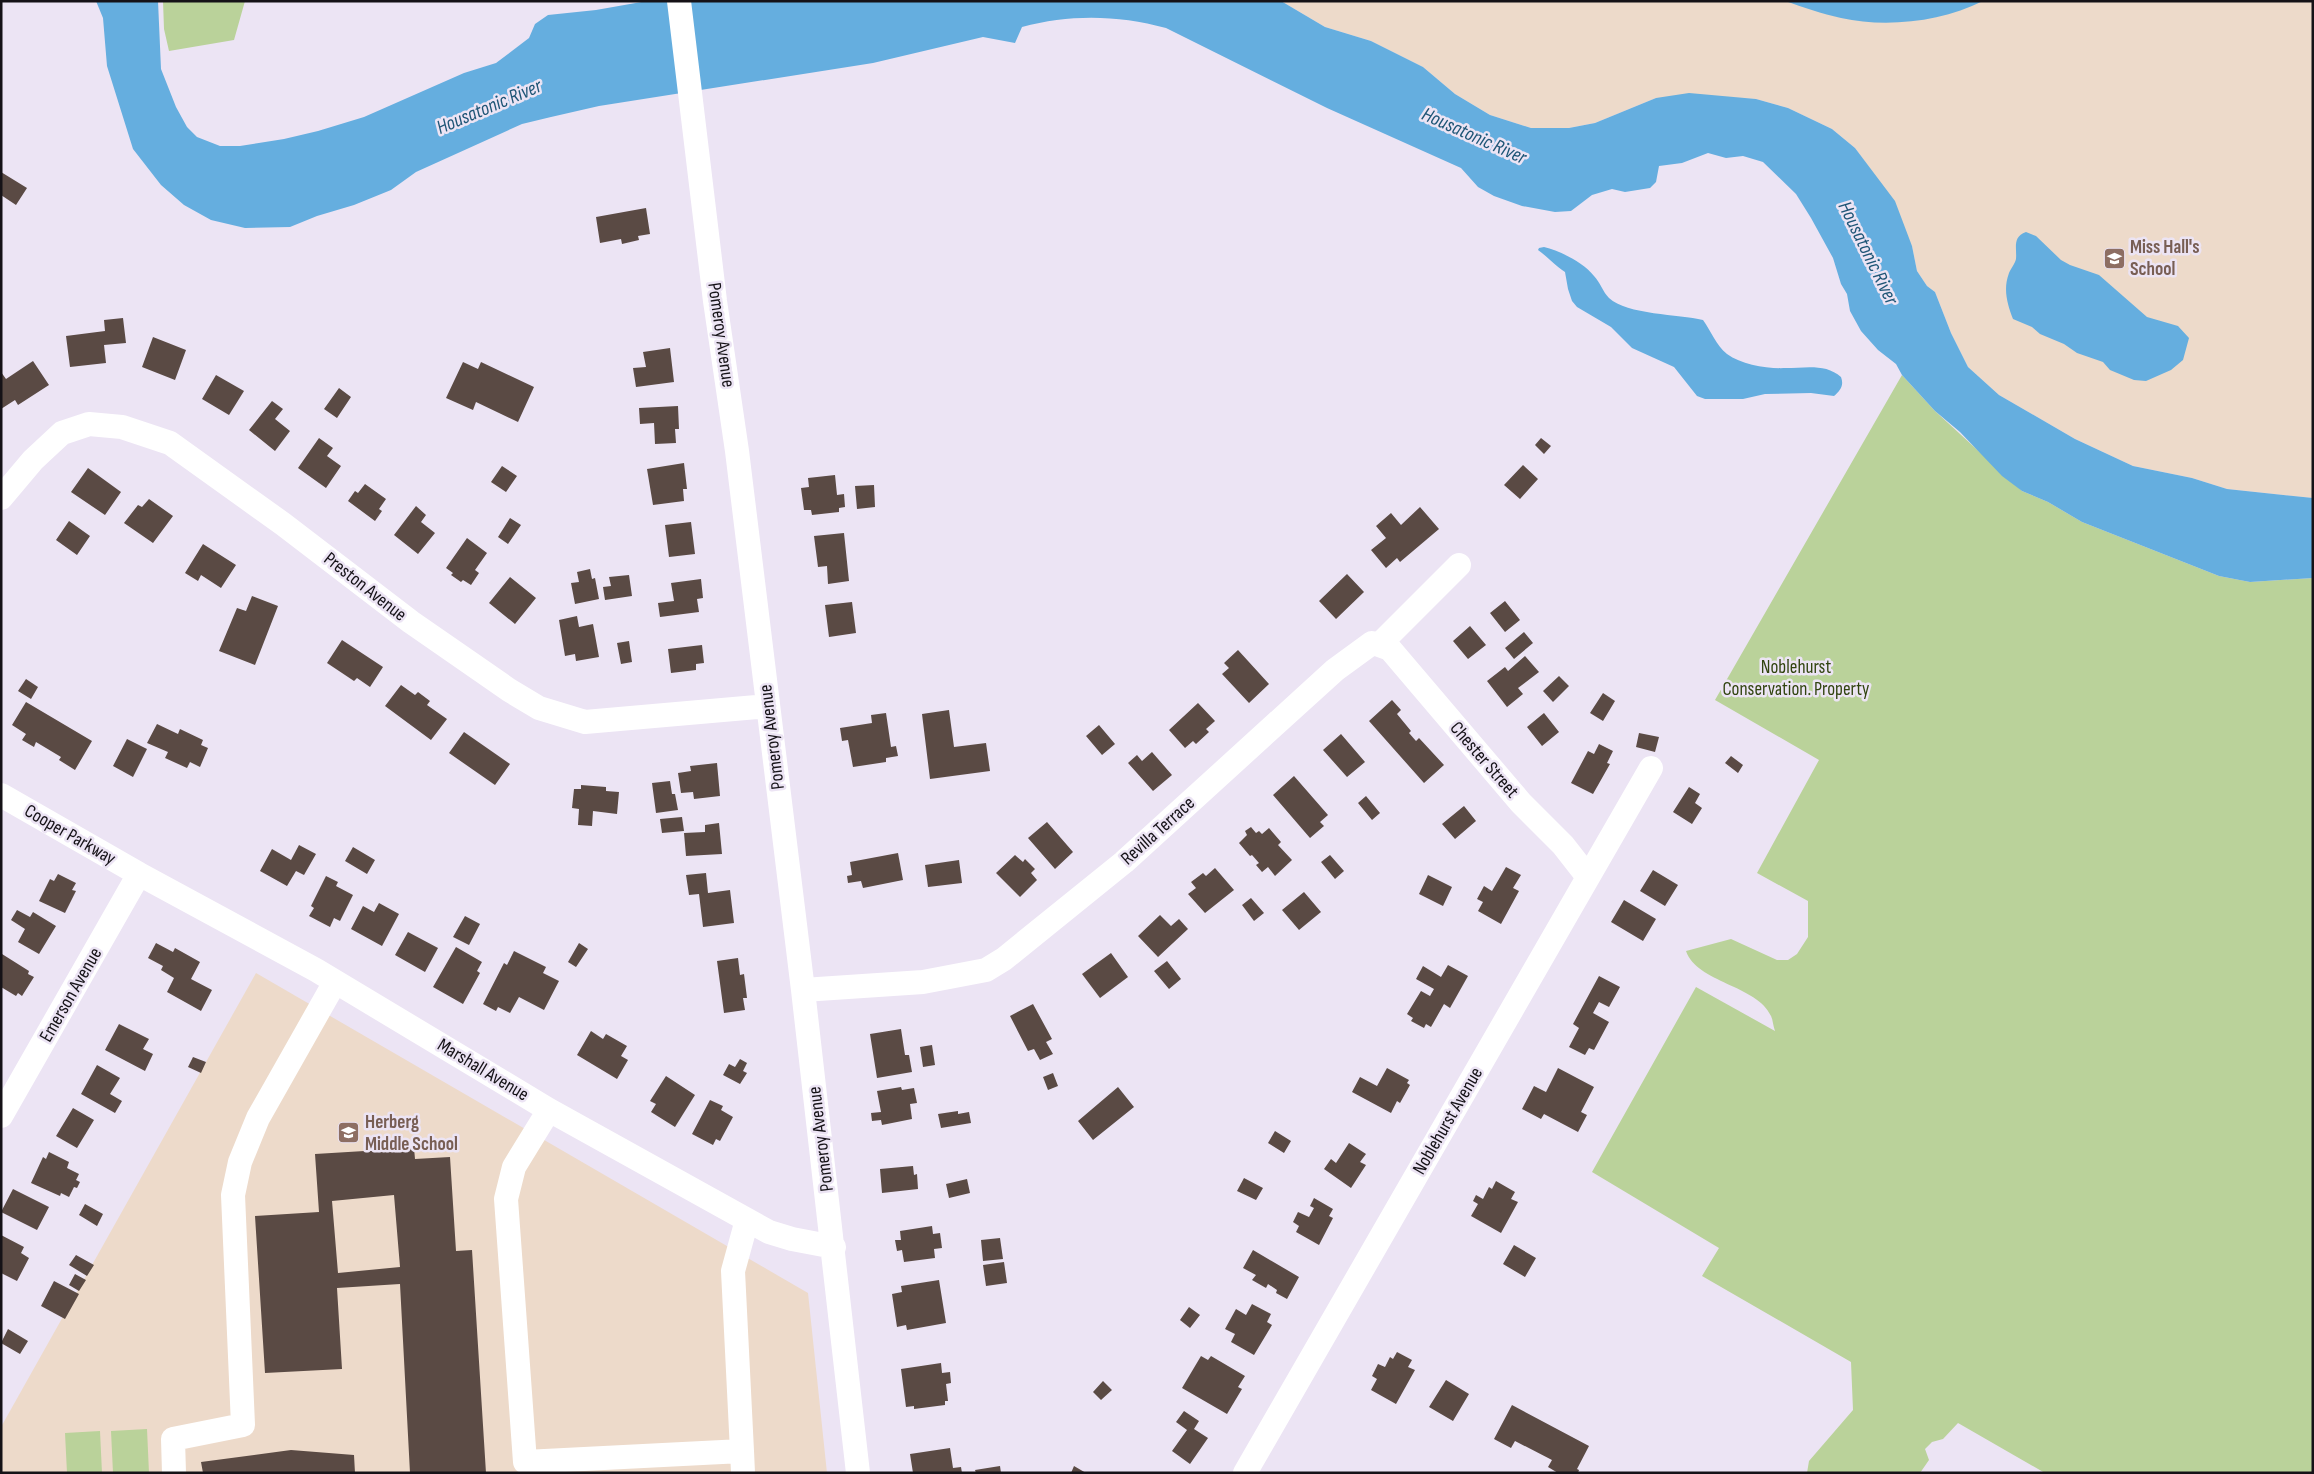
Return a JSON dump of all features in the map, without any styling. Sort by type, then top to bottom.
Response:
[{"type":"street","name":"Pomeroy Avenue","points":[[679,1],[803,990],[834,1247],[858,1473]]},
{"type":"street","name":"Preston Avenue","points":[[1,498],[33,460],[62,433],[89,424],[122,427],[170,443],[283,524],[411,622],[509,690],[539,708],[585,722],[768,706]]},
{"type":"street","name":"Revilla Terrace","points":[[803,990],[923,982],[986,970],[1004,959],[1124,862],[1335,670],[1372,643],[1379,646],[1459,566]]},
{"type":"street","name":"Chester Street","points":[[1379,646],[1390,649],[1521,803],[1562,845],[1588,877]]},
{"type":"street","name":"Noblehurst Avenue","points":[[1245,1473],[1651,768]]},
{"type":"street","name":"Cooper Parkway","points":[[1,795],[139,874]]},
{"type":"street","name":"Marshall Avenue","points":[[139,874],[335,982],[549,1110],[769,1232],[792,1239],[834,1247]]},
{"type":"street","name":"Emerson Avenue","points":[[1,1116],[139,874]]},
{"type":"street","points":[[174,1473],[173,1439],[243,1426],[233,1195],[240,1162],[258,1118],[335,982]]},
{"type":"street","points":[[549,1110],[514,1167],[506,1199],[525,1462],[742,1462],[733,1271],[747,1220]]},
{"type":"shaded area","name":"Miss Hall's School","points":[[1281,1],[2313,1],[2313,498],[2227,489],[2192,478],[2133,466],[2075,439],[1999,395],[1968,367],[1951,333],[1935,292],[1927,286],[1917,271],[1912,246],[1871,170],[1855,148],[1832,129],[1788,108],[1756,99],[1725,97],[1656,98],[1595,123],[1569,128],[1531,128],[1490,115],[1455,94],[1423,67],[1371,41],[1325,27]]},
{"type":"shaded area","name":"Herberg Middle School","points":[[256,973],[808,1293],[827,1473],[1,1473],[1,1427]]},
{"type":"green space","points":[[163,1],[245,1],[234,40],[169,51],[164,29]]},
{"type":"green space","name":"Noblehurst Conservation. Property","points":[[1902,375],[1935,411],[2022,491],[2048,502],[2082,522],[2219,576],[2250,582],[2313,578],[2313,1473],[2045,1473],[1958,1423],[1943,1439],[1932,1442],[1925,1449],[1929,1460],[1920,1473],[1807,1473],[1809,1461],[1853,1410],[1851,1362],[1702,1276],[1719,1248],[1592,1172],[1696,987],[1775,1031],[1771,1016],[1764,1006],[1741,990],[1702,970],[1692,962],[1686,951],[1731,939],[1777,960],[1788,960],[1797,954],[1808,937],[1808,901],[1757,873],[1819,760],[1715,700]]},
{"type":"green space","points":[[147,1429],[149,1473],[113,1473],[111,1431]]},
{"type":"green space","points":[[100,1431],[102,1473],[67,1473],[65,1433]]},
{"type":"water","name":"Housatonic River","points":[[96,1],[158,1],[161,69],[176,107],[187,127],[197,137],[220,146],[240,146],[284,139],[364,117],[464,73],[496,63],[529,38],[535,24],[548,15],[596,10],[647,1],[1281,1],[1325,27],[1371,41],[1423,67],[1455,94],[1490,115],[1531,128],[1569,128],[1595,123],[1656,98],[1689,93],[1756,99],[1788,108],[1832,129],[1855,148],[1895,201],[1912,246],[1917,271],[1927,286],[1935,292],[1951,333],[1968,367],[1999,395],[2075,439],[2133,466],[2192,478],[2227,489],[2313,498],[2313,578],[2250,582],[2219,576],[2082,522],[2048,502],[2022,491],[2002,476],[1960,432],[1935,411],[1902,375],[1896,364],[1878,350],[1861,331],[1850,311],[1847,294],[1841,284],[1833,258],[1796,194],[1763,162],[1743,156],[1726,158],[1708,153],[1682,163],[1659,166],[1656,182],[1650,188],[1625,192],[1612,189],[1592,195],[1571,211],[1555,212],[1522,206],[1494,196],[1478,187],[1461,168],[1327,108],[1166,28],[1112,19],[1076,18],[1022,27],[1015,43],[983,37],[873,63],[599,106],[522,124],[416,172],[391,190],[354,205],[317,216],[290,227],[245,228],[211,220],[184,205],[161,185],[133,149],[107,66],[103,18]]},
{"type":"water","points":[[1785,1],[1983,1],[1949,14],[1931,18],[1895,23],[1876,23],[1841,18]]},
{"type":"water","points":[[2026,232],[2036,236],[2061,260],[2099,275],[2147,317],[2178,326],[2189,338],[2183,360],[2171,370],[2146,381],[2134,380],[2110,370],[2103,362],[2077,353],[2064,344],[2040,334],[2032,327],[2013,319],[2006,285],[2009,273],[2016,259],[2017,240]]},
{"type":"water","points":[[1544,247],[1564,254],[1584,266],[1596,278],[1609,298],[1617,304],[1640,311],[1703,320],[1720,346],[1733,358],[1763,367],[1822,368],[1841,377],[1841,387],[1834,396],[1811,393],[1765,394],[1743,399],[1705,399],[1697,396],[1674,367],[1632,348],[1611,327],[1577,307],[1572,301],[1565,272],[1538,250]]},
{"type":"building","points":[[1,172],[27,188],[16,205],[1,195]]},
{"type":"building","points":[[646,208],[650,234],[638,236],[639,240],[622,244],[621,239],[600,243],[596,217]]},
{"type":"building","points":[[123,318],[126,343],[104,345],[106,363],[70,367],[66,336],[105,331],[104,320]]},
{"type":"building","points":[[153,337],[186,350],[175,380],[142,367]]},
{"type":"building","points":[[670,348],[674,382],[636,387],[633,368],[646,367],[643,352]]},
{"type":"building","points":[[33,361],[49,385],[18,405],[15,400],[1,409],[1,372],[6,379]]},
{"type":"building","points":[[463,362],[478,369],[481,362],[534,387],[518,422],[476,402],[473,410],[446,398]]},
{"type":"building","points":[[216,375],[244,391],[229,415],[202,399]]},
{"type":"building","points":[[339,388],[351,397],[337,418],[324,409]]},
{"type":"building","points":[[272,401],[283,409],[275,419],[290,431],[275,451],[249,430]]},
{"type":"building","points":[[678,406],[679,429],[675,429],[676,443],[655,444],[654,423],[640,424],[639,408]]},
{"type":"building","points":[[319,438],[333,448],[327,456],[341,466],[326,488],[298,468]]},
{"type":"building","points":[[1541,438],[1551,446],[1544,454],[1535,445]]},
{"type":"building","points":[[684,463],[687,489],[683,489],[684,501],[653,505],[647,469]]},
{"type":"building","points":[[1523,465],[1538,479],[1520,499],[1504,485]]},
{"type":"building","points":[[502,466],[517,476],[506,492],[491,482]]},
{"type":"building","points":[[88,468],[121,492],[105,515],[71,492]]},
{"type":"building","points":[[835,475],[837,495],[844,494],[845,507],[839,508],[839,512],[812,515],[811,510],[804,510],[801,488],[809,487],[808,478]]},
{"type":"building","points":[[365,484],[386,499],[379,509],[382,511],[375,521],[348,501],[355,491],[358,493]]},
{"type":"building","points":[[874,485],[875,507],[857,509],[855,486]]},
{"type":"building","points":[[149,499],[173,516],[153,543],[124,523],[138,505],[142,507]]},
{"type":"building","points":[[416,506],[426,515],[421,522],[435,533],[418,554],[394,535]]},
{"type":"building","points":[[1420,507],[1439,529],[1400,562],[1397,558],[1386,568],[1371,550],[1386,538],[1376,526],[1391,513],[1401,525]]},
{"type":"building","points":[[510,518],[521,525],[508,544],[498,537]]},
{"type":"building","points":[[69,521],[90,536],[77,555],[56,540]]},
{"type":"building","points":[[691,522],[695,554],[669,557],[665,525]]},
{"type":"building","points":[[844,533],[849,581],[828,584],[827,566],[818,567],[814,536]]},
{"type":"building","points":[[467,538],[487,553],[475,570],[479,573],[471,585],[463,580],[461,582],[451,575],[453,573],[446,568]]},
{"type":"building","points":[[203,544],[236,565],[221,588],[201,575],[198,581],[185,573]]},
{"type":"building","points":[[590,569],[592,579],[595,578],[599,599],[575,604],[571,583],[579,582],[577,572]]},
{"type":"building","points":[[1347,574],[1364,592],[1336,619],[1319,601]]},
{"type":"building","points":[[629,575],[632,596],[605,600],[603,587],[611,586],[609,577]]},
{"type":"building","points":[[510,577],[536,598],[515,624],[489,603]]},
{"type":"building","points":[[701,579],[703,598],[697,599],[699,612],[660,617],[658,603],[674,601],[671,583]]},
{"type":"building","points":[[252,596],[278,606],[255,665],[219,651],[237,608],[246,611]]},
{"type":"building","points":[[1505,601],[1520,620],[1505,632],[1490,613]]},
{"type":"building","points":[[852,602],[856,633],[829,637],[825,605]]},
{"type":"building","points":[[577,616],[579,627],[593,624],[599,657],[576,661],[575,654],[565,656],[559,620]]},
{"type":"building","points":[[1470,626],[1486,645],[1468,659],[1453,641]]},
{"type":"building","points":[[1524,632],[1533,643],[1514,659],[1505,648]]},
{"type":"building","points":[[342,640],[383,667],[370,687],[357,678],[354,681],[327,663]]},
{"type":"building","points":[[629,641],[632,662],[621,664],[617,643]]},
{"type":"building","points":[[702,645],[704,663],[696,664],[696,670],[671,673],[668,649]]},
{"type":"building","points":[[1238,650],[1269,684],[1249,703],[1222,674],[1229,668],[1224,663]]},
{"type":"building","points":[[1525,656],[1539,672],[1518,688],[1523,694],[1507,707],[1487,681],[1505,667],[1508,671]]},
{"type":"building","points":[[1559,676],[1569,686],[1553,702],[1543,691]]},
{"type":"building","points":[[26,679],[38,687],[31,699],[18,691]]},
{"type":"building","points":[[401,685],[415,695],[418,692],[430,701],[427,705],[447,719],[431,740],[385,706]]},
{"type":"building","points":[[1603,693],[1615,701],[1603,721],[1590,713]]},
{"type":"building","points":[[1392,700],[1401,710],[1397,714],[1411,731],[1409,733],[1416,741],[1419,738],[1444,765],[1424,783],[1369,721]]},
{"type":"building","points":[[26,702],[92,741],[75,770],[59,760],[61,757],[36,742],[34,747],[22,740],[26,734],[12,725]]},
{"type":"building","points":[[1198,703],[1215,721],[1206,729],[1209,732],[1196,744],[1193,741],[1185,748],[1169,730]]},
{"type":"building","points":[[949,710],[954,747],[986,743],[990,771],[930,779],[922,714]]},
{"type":"building","points":[[886,713],[891,747],[896,746],[898,756],[886,758],[886,762],[853,767],[848,740],[842,741],[840,728],[872,723],[871,715]]},
{"type":"building","points":[[1544,713],[1559,732],[1542,746],[1527,727]]},
{"type":"building","points":[[157,724],[178,734],[180,729],[203,740],[201,745],[208,748],[200,767],[190,762],[187,768],[165,758],[168,752],[147,743]]},
{"type":"building","points":[[1099,725],[1115,744],[1102,755],[1086,736]]},
{"type":"building","points":[[464,732],[510,764],[495,785],[449,753]]},
{"type":"building","points":[[1639,733],[1659,737],[1655,752],[1636,747]]},
{"type":"building","points":[[1341,734],[1365,762],[1347,777],[1323,750]]},
{"type":"building","points":[[127,739],[147,749],[133,777],[113,766]]},
{"type":"building","points":[[1599,744],[1613,751],[1607,763],[1610,764],[1593,794],[1571,783],[1588,751],[1594,754]]},
{"type":"building","points":[[1152,752],[1172,775],[1153,791],[1128,763],[1137,755],[1142,761]]},
{"type":"building","points":[[1731,756],[1743,765],[1738,773],[1725,763]]},
{"type":"building","points":[[717,763],[720,796],[694,799],[693,792],[681,793],[678,773],[691,771],[690,766]]},
{"type":"building","points":[[1294,776],[1328,815],[1320,822],[1324,826],[1310,838],[1273,795]]},
{"type":"building","points":[[670,781],[672,794],[675,794],[678,810],[656,813],[652,783]]},
{"type":"building","points":[[581,785],[606,787],[606,791],[619,792],[617,814],[593,811],[592,826],[578,825],[579,809],[572,808],[574,789],[581,789]]},
{"type":"building","points":[[1689,787],[1700,794],[1695,803],[1702,808],[1692,824],[1673,812]]},
{"type":"building","points":[[1366,796],[1380,813],[1372,820],[1358,803]]},
{"type":"building","points":[[1464,806],[1476,821],[1455,839],[1442,824]]},
{"type":"building","points":[[682,817],[684,831],[662,833],[660,819]]},
{"type":"building","points":[[1047,822],[1073,852],[1055,869],[1028,838]]},
{"type":"building","points":[[719,823],[722,854],[686,856],[684,833],[705,832],[705,825]]},
{"type":"building","points":[[1251,827],[1256,833],[1259,831],[1262,834],[1269,828],[1281,842],[1278,845],[1292,860],[1275,876],[1268,867],[1262,872],[1256,865],[1259,863],[1239,843],[1247,835],[1245,831]]},
{"type":"building","points":[[299,845],[316,854],[304,875],[296,871],[287,886],[260,871],[272,849],[291,860]]},
{"type":"building","points":[[353,847],[375,860],[367,874],[345,861]]},
{"type":"building","points":[[898,853],[903,880],[863,888],[861,881],[848,883],[847,876],[852,875],[850,862]]},
{"type":"building","points":[[1015,855],[1023,862],[1025,859],[1035,869],[1031,873],[1037,880],[1020,897],[996,873]]},
{"type":"building","points":[[1330,855],[1344,871],[1335,879],[1321,862]]},
{"type":"building","points":[[959,860],[962,883],[928,887],[925,865]]},
{"type":"building","points":[[1506,867],[1521,875],[1513,888],[1519,891],[1501,924],[1478,911],[1483,902],[1477,899],[1484,886],[1492,891]]},
{"type":"building","points":[[1215,868],[1234,890],[1205,913],[1188,894],[1196,888],[1191,882],[1203,873],[1206,876]]},
{"type":"building","points":[[1653,870],[1678,885],[1665,906],[1640,891]]},
{"type":"building","points":[[706,873],[708,893],[730,890],[734,923],[703,927],[699,894],[689,895],[686,875]]},
{"type":"building","points":[[58,874],[76,883],[72,890],[76,891],[65,913],[39,901],[50,879],[54,881]]},
{"type":"building","points":[[1428,875],[1452,887],[1443,906],[1419,894]]},
{"type":"building","points":[[326,876],[338,882],[336,886],[353,895],[340,921],[334,918],[330,927],[309,916],[314,908],[311,906]]},
{"type":"building","points":[[1304,892],[1321,912],[1299,930],[1282,910]]},
{"type":"building","points":[[1251,898],[1264,913],[1254,921],[1242,905]]},
{"type":"building","points":[[1624,900],[1656,919],[1643,941],[1611,922]]},
{"type":"building","points":[[379,903],[399,914],[382,946],[351,929],[363,906],[374,912]]},
{"type":"building","points":[[17,910],[30,917],[33,912],[56,926],[39,954],[18,942],[25,929],[11,920]]},
{"type":"building","points":[[1160,915],[1171,926],[1179,919],[1188,929],[1158,957],[1138,936]]},
{"type":"building","points":[[465,916],[480,924],[469,945],[453,937]]},
{"type":"building","points":[[408,932],[438,948],[425,972],[395,955]]},
{"type":"building","points":[[156,943],[173,952],[175,948],[200,962],[191,979],[212,990],[201,1011],[167,992],[174,978],[161,970],[163,966],[148,958]]},
{"type":"building","points":[[579,943],[588,949],[576,967],[568,962]]},
{"type":"building","points":[[456,947],[482,962],[477,971],[480,973],[463,1004],[433,987]]},
{"type":"building","points":[[514,951],[546,967],[543,973],[559,981],[544,1010],[519,997],[510,1013],[498,1007],[496,1011],[483,1004],[504,963],[507,965]]},
{"type":"building","points":[[1111,953],[1128,977],[1100,998],[1082,974]]},
{"type":"building","points":[[2,954],[29,971],[28,974],[34,977],[22,996],[18,993],[16,996],[1,987]]},
{"type":"building","points":[[738,958],[740,975],[744,974],[747,998],[743,998],[745,1010],[724,1013],[717,961]]},
{"type":"building","points":[[1167,961],[1181,979],[1169,989],[1154,971]]},
{"type":"building","points":[[1448,965],[1468,976],[1450,1008],[1444,1004],[1431,1027],[1426,1024],[1424,1028],[1411,1021],[1413,1018],[1407,1014],[1421,991],[1430,996],[1434,989],[1416,979],[1423,966],[1441,977]]},
{"type":"building","points":[[1599,976],[1620,987],[1609,1007],[1599,1002],[1593,1013],[1609,1022],[1594,1050],[1589,1048],[1585,1055],[1569,1047],[1579,1028],[1573,1024]]},
{"type":"building","points":[[1033,1004],[1052,1039],[1046,1042],[1053,1054],[1040,1060],[1034,1049],[1028,1051],[1010,1016]]},
{"type":"building","points":[[119,1024],[149,1039],[143,1049],[153,1054],[145,1071],[105,1050]]},
{"type":"building","points":[[901,1029],[905,1055],[909,1055],[912,1072],[877,1078],[870,1034]]},
{"type":"building","points":[[591,1031],[603,1039],[606,1034],[627,1046],[621,1056],[628,1060],[617,1079],[577,1055]]},
{"type":"building","points":[[932,1045],[935,1065],[923,1067],[920,1047]]},
{"type":"building","points":[[193,1057],[206,1062],[201,1073],[188,1067]]},
{"type":"building","points":[[740,1059],[747,1063],[743,1071],[747,1073],[740,1084],[723,1075],[729,1064],[735,1067]]},
{"type":"building","points":[[97,1065],[120,1078],[110,1094],[122,1101],[115,1113],[81,1094]]},
{"type":"building","points":[[1387,1068],[1409,1080],[1407,1083],[1410,1085],[1400,1103],[1397,1101],[1391,1113],[1352,1092],[1360,1077],[1377,1086]]},
{"type":"building","points":[[1558,1068],[1594,1087],[1581,1112],[1587,1115],[1578,1132],[1544,1114],[1541,1119],[1522,1109],[1534,1086],[1546,1092]]},
{"type":"building","points":[[1053,1073],[1058,1086],[1048,1090],[1043,1077]]},
{"type":"building","points":[[666,1076],[695,1095],[675,1127],[651,1112],[656,1104],[650,1101]]},
{"type":"building","points":[[901,1087],[902,1090],[914,1088],[917,1103],[910,1104],[912,1119],[882,1125],[881,1120],[872,1121],[871,1113],[881,1112],[877,1091]]},
{"type":"building","points":[[1118,1087],[1134,1107],[1093,1140],[1078,1121]]},
{"type":"building","points":[[710,1100],[723,1106],[721,1110],[733,1117],[720,1141],[716,1139],[713,1145],[692,1134]]},
{"type":"building","points":[[73,1108],[94,1120],[77,1148],[56,1136]]},
{"type":"building","points":[[958,1111],[958,1114],[969,1112],[971,1123],[941,1128],[938,1114]]},
{"type":"building","points":[[1275,1131],[1291,1141],[1284,1153],[1268,1143]]},
{"type":"building","points":[[1349,1143],[1366,1154],[1360,1162],[1366,1165],[1351,1188],[1324,1169],[1331,1159],[1336,1163]]},
{"type":"building","points":[[414,1148],[415,1159],[450,1157],[456,1251],[472,1250],[486,1473],[410,1473],[400,1284],[337,1288],[342,1369],[265,1373],[255,1216],[319,1212],[315,1154]],"holes":[[[394,1195],[400,1267],[338,1273],[332,1201]]]},
{"type":"building","points":[[49,1152],[69,1162],[67,1168],[79,1174],[76,1180],[80,1182],[77,1188],[74,1187],[69,1197],[61,1193],[60,1196],[31,1183],[43,1157],[46,1159]]},
{"type":"building","points":[[913,1166],[914,1175],[917,1174],[918,1189],[882,1193],[880,1169]]},
{"type":"building","points":[[1244,1178],[1263,1188],[1256,1200],[1237,1191]]},
{"type":"building","points":[[967,1179],[970,1193],[949,1198],[946,1184]]},
{"type":"building","points":[[1496,1181],[1515,1192],[1511,1199],[1518,1202],[1501,1233],[1471,1216],[1478,1204],[1473,1201],[1476,1195],[1483,1199],[1489,1187],[1492,1189]]},
{"type":"building","points":[[13,1189],[49,1207],[37,1230],[1,1212]]},
{"type":"building","points":[[1314,1198],[1333,1209],[1329,1216],[1333,1218],[1319,1245],[1296,1232],[1299,1226],[1293,1222],[1298,1212],[1309,1217],[1314,1208],[1310,1206]]},
{"type":"building","points":[[85,1204],[103,1214],[97,1226],[79,1215]]},
{"type":"building","points":[[932,1226],[933,1234],[940,1233],[942,1248],[934,1249],[935,1258],[904,1262],[902,1250],[897,1251],[895,1240],[901,1240],[900,1231]]},
{"type":"building","points":[[1,1235],[24,1247],[21,1253],[29,1258],[17,1281],[1,1273]]},
{"type":"building","points":[[1000,1238],[1003,1259],[983,1261],[981,1240]]},
{"type":"building","points":[[1514,1245],[1536,1258],[1525,1277],[1503,1264]]},
{"type":"building","points":[[1253,1250],[1299,1277],[1287,1299],[1276,1293],[1277,1290],[1268,1284],[1266,1288],[1252,1280],[1256,1275],[1243,1268]]},
{"type":"building","points":[[76,1255],[94,1265],[87,1276],[69,1265]]},
{"type":"building","points":[[1004,1262],[1007,1283],[986,1286],[983,1265]]},
{"type":"building","points":[[75,1274],[86,1280],[79,1291],[69,1285]]},
{"type":"building","points":[[939,1280],[946,1323],[907,1330],[906,1325],[897,1327],[892,1294],[902,1292],[901,1286]]},
{"type":"building","points":[[54,1281],[79,1294],[65,1319],[41,1306]]},
{"type":"building","points":[[1252,1304],[1271,1314],[1267,1322],[1272,1325],[1254,1355],[1231,1342],[1235,1334],[1225,1329],[1236,1309],[1246,1315]]},
{"type":"building","points":[[1189,1307],[1200,1315],[1190,1328],[1180,1320]]},
{"type":"building","points":[[8,1329],[28,1341],[20,1354],[1,1343]]},
{"type":"building","points":[[1397,1352],[1412,1360],[1408,1367],[1415,1370],[1396,1404],[1371,1390],[1377,1379],[1372,1376],[1378,1364],[1385,1367],[1390,1357],[1393,1359]]},
{"type":"building","points":[[1201,1356],[1208,1360],[1211,1356],[1245,1376],[1238,1387],[1242,1389],[1227,1414],[1182,1388]]},
{"type":"building","points":[[941,1363],[942,1373],[950,1372],[951,1383],[946,1384],[948,1401],[945,1401],[945,1405],[914,1409],[914,1406],[906,1407],[901,1369]]},
{"type":"building","points":[[1446,1380],[1469,1394],[1453,1421],[1429,1407]]},
{"type":"building","points":[[1103,1381],[1112,1390],[1101,1400],[1093,1392]]},
{"type":"building","points":[[1512,1405],[1589,1446],[1577,1469],[1579,1470],[1578,1473],[1558,1473],[1548,1467],[1552,1460],[1515,1441],[1511,1448],[1494,1439]]},
{"type":"building","points":[[1184,1411],[1199,1421],[1194,1429],[1208,1438],[1190,1464],[1172,1451],[1187,1430],[1176,1422]]},
{"type":"building","points":[[950,1448],[953,1468],[961,1467],[962,1473],[913,1473],[910,1454]]},
{"type":"building","points":[[291,1450],[354,1455],[355,1473],[203,1473],[201,1462]]},
{"type":"building","points":[[1000,1466],[1001,1473],[976,1473],[975,1470]]},
{"type":"building","points":[[1074,1466],[1086,1473],[1071,1473]]},
{"type":"place","name":"Miss Hall's School","points":[[2114,258]]},
{"type":"place","name":"Herberg Middle School","points":[[349,1133]]}]
